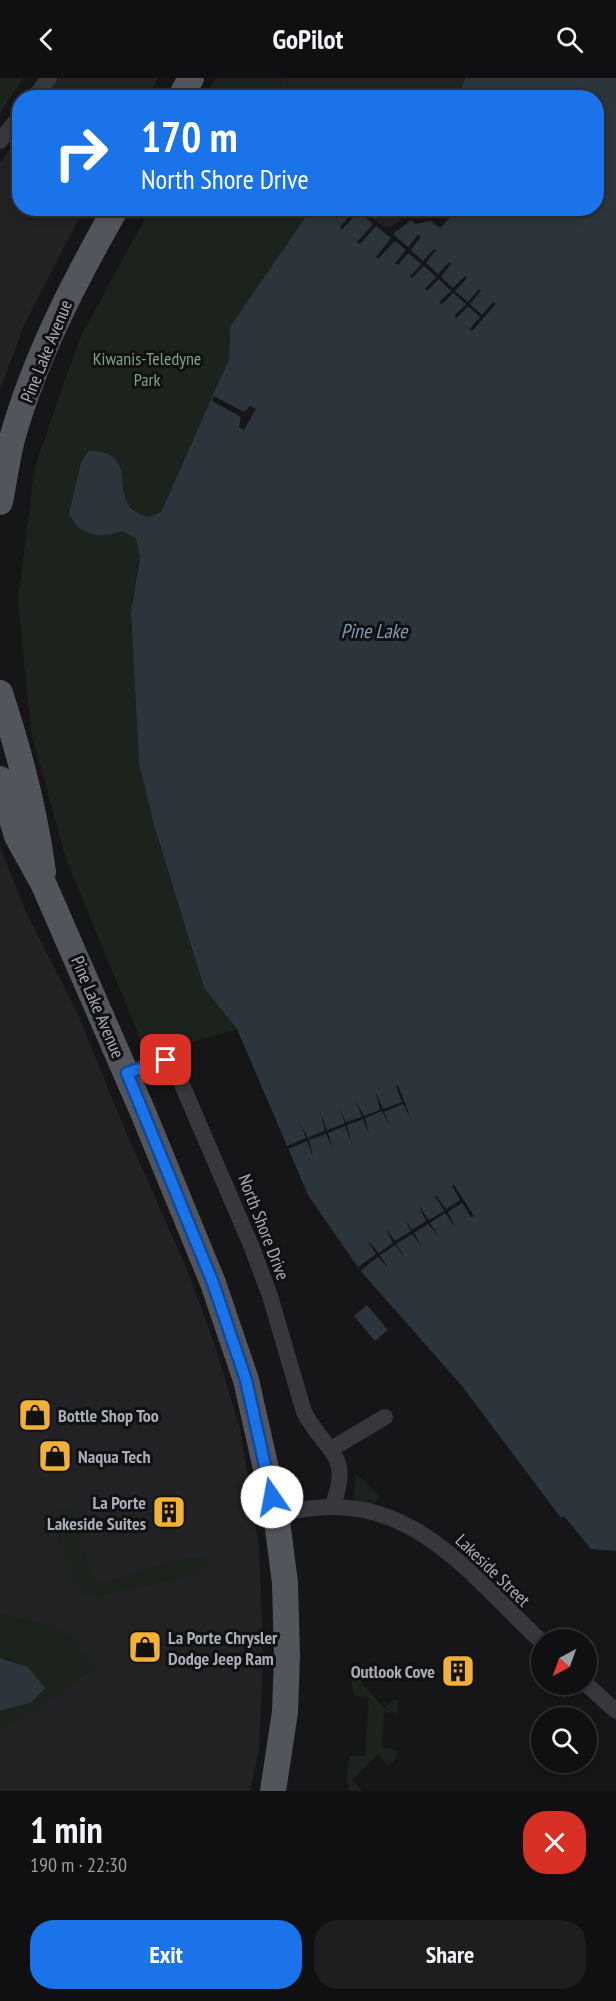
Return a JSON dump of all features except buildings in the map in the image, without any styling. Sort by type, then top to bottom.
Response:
[{"type":"main road","name":"Pine Lake Avenue","points":[[0,502],[12,440],[38,362],[60,312],[112,216]]},
{"type":"main road","name":"Pine Lake Avenue","points":[[0,693],[15,738],[38,837],[44,885]]},
{"type":"main road","name":"Pine Lake Avenue","points":[[0,779],[17,836],[44,885],[127,1073],[213,1283],[238,1359],[276,1513],[285,1583],[287,1656],[285,1712],[273,1791]]},
{"type":"street","points":[[0,141],[12,126]]},
{"type":"street","name":"North Shore Drive","points":[[127,1073],[166,1060],[177,1072],[251,1245],[270,1296],[304,1412],[312,1427],[331,1449],[341,1470],[341,1483],[332,1507]]},
{"type":"street","points":[[331,1449],[385,1417]]},
{"type":"street","name":"Lakeside Street","points":[[276,1513],[332,1507],[376,1513],[423,1532],[474,1574],[504,1608],[531,1632]]},
{"type":"street","points":[[597,1694],[616,1711]]},
{"type":"shaded area","points":[[58,78],[158,78],[151,90],[50,90]]},
{"type":"shaded area","points":[[236,78],[465,78],[461,90],[231,90]]},
{"type":"shaded area","points":[[12,145],[12,216],[80,216],[25,323],[0,390],[0,163]]},
{"type":"shaded area","points":[[366,216],[435,216],[393,234]]},
{"type":"shaded area","points":[[0,847],[26,912],[78,1014],[123,1125],[186,1267],[213,1340],[240,1428],[259,1547],[263,1654],[259,1750],[250,1791],[0,1791],[0,1715],[40,1694],[0,1628]]},
{"type":"green space","points":[[0,78],[23,78],[15,90],[12,90],[12,95],[0,113]]},
{"type":"green space","points":[[216,78],[281,78],[283,87],[281,90],[208,90]]},
{"type":"green space","name":"Kiwanis-Teledyne Park","points":[[146,216],[306,216],[230,327],[229,359],[138,562],[131,612],[139,763],[154,825],[204,988],[237,1029],[147,1055],[66,859],[31,731],[18,600],[35,467],[79,340]]},
{"type":"green space","points":[[356,1474],[381,1497],[370,1506],[354,1499]]},
{"type":"green space","points":[[68,1508],[73,1513],[93,1581],[99,1584],[175,1560],[208,1557],[210,1564],[195,1575],[99,1596],[82,1595],[51,1523],[59,1511]]},
{"type":"green space","points":[[0,1613],[46,1625],[73,1637],[94,1668],[55,1697],[0,1728],[0,1711],[32,1702],[17,1662],[0,1658]]},
{"type":"green space","points":[[365,1666],[371,1670],[361,1682],[384,1708],[395,1699],[397,1700],[398,1713],[384,1712],[382,1748],[397,1750],[396,1758],[388,1766],[378,1754],[352,1780],[362,1791],[350,1791],[347,1781],[349,1756],[365,1756],[369,1697],[356,1696],[352,1687],[357,1668]]},
{"type":"water","name":"Pine Lake","points":[[465,78],[616,78],[616,1551],[591,1549],[564,1516],[561,1518],[462,1386],[359,1269],[308,1195],[237,1029],[204,988],[154,825],[139,763],[131,612],[140,556],[136,538],[122,531],[105,535],[85,532],[69,514],[81,462],[89,451],[106,454],[116,460],[121,470],[127,503],[135,511],[150,517],[161,512],[229,359],[230,327],[306,216],[371,216],[384,227],[391,227],[404,216],[604,216],[604,90],[461,90]]},
{"type":"water","points":[[367,1305],[388,1330],[375,1341],[354,1316]]},
{"type":"water","points":[[0,1658],[28,1667],[45,1688],[32,1702],[0,1711]]},
{"type":"pier","points":[[349,216],[354,216],[342,230],[340,227]]},
{"type":"pier","points":[[363,216],[371,216],[384,227],[391,227],[404,216],[452,216],[440,228],[431,221],[415,224],[411,220],[393,234],[408,247],[418,235],[421,236],[411,250],[423,261],[434,249],[436,250],[426,263],[438,274],[449,262],[451,264],[441,277],[453,288],[465,276],[467,278],[455,291],[468,302],[479,289],[481,291],[470,304],[482,315],[493,302],[496,304],[472,331],[470,329],[480,317],[468,306],[457,318],[454,316],[466,304],[453,293],[442,304],[439,302],[451,291],[439,279],[427,291],[425,289],[436,277],[424,266],[412,278],[410,277],[421,264],[408,253],[398,265],[395,263],[406,250],[395,241],[378,259],[376,257],[391,238],[376,226],[360,244],[357,242],[373,224]]},
{"type":"pier","points":[[214,396],[244,412],[250,406],[256,409],[244,430],[239,427],[241,417],[212,401]]},
{"type":"pier","points":[[398,1085],[411,1119],[403,1104],[384,1112],[390,1127],[382,1111],[365,1118],[369,1135],[363,1119],[347,1125],[351,1142],[345,1126],[328,1133],[333,1148],[326,1134],[309,1140],[313,1157],[307,1141],[288,1149],[287,1146],[306,1138],[300,1123],[308,1138],[325,1130],[321,1114],[327,1130],[345,1123],[339,1108],[346,1122],[362,1117],[356,1101],[364,1116],[380,1110],[376,1093],[383,1109],[402,1102],[396,1086]]},
{"type":"pier","points":[[454,1185],[474,1216],[471,1217],[462,1203],[448,1212],[455,1227],[445,1213],[430,1223],[439,1237],[428,1224],[414,1233],[422,1247],[412,1234],[396,1244],[405,1258],[395,1245],[380,1255],[389,1269],[378,1257],[360,1271],[358,1267],[376,1254],[367,1240],[379,1253],[393,1243],[385,1228],[395,1241],[411,1231],[403,1217],[412,1230],[426,1221],[419,1206],[429,1220],[444,1211],[436,1195],[446,1209],[460,1200],[452,1186]]},
{"type":"place","name":"Bottle Shop Too","points":[[35,1415]]},
{"type":"place","name":"Naqua Tech","points":[[55,1456]]},
{"type":"place","name":"La Porte Lakeside Suites","points":[[169,1512]]},
{"type":"place","name":"La Porte Chrysler Dodge Jeep Ram","points":[[145,1647]]},
{"type":"place","name":"Outlook Cove","points":[[458,1671]]},
{"type":"route","points":[[166,1060],[127,1073],[213,1283],[246,1380],[272,1497]]}]
